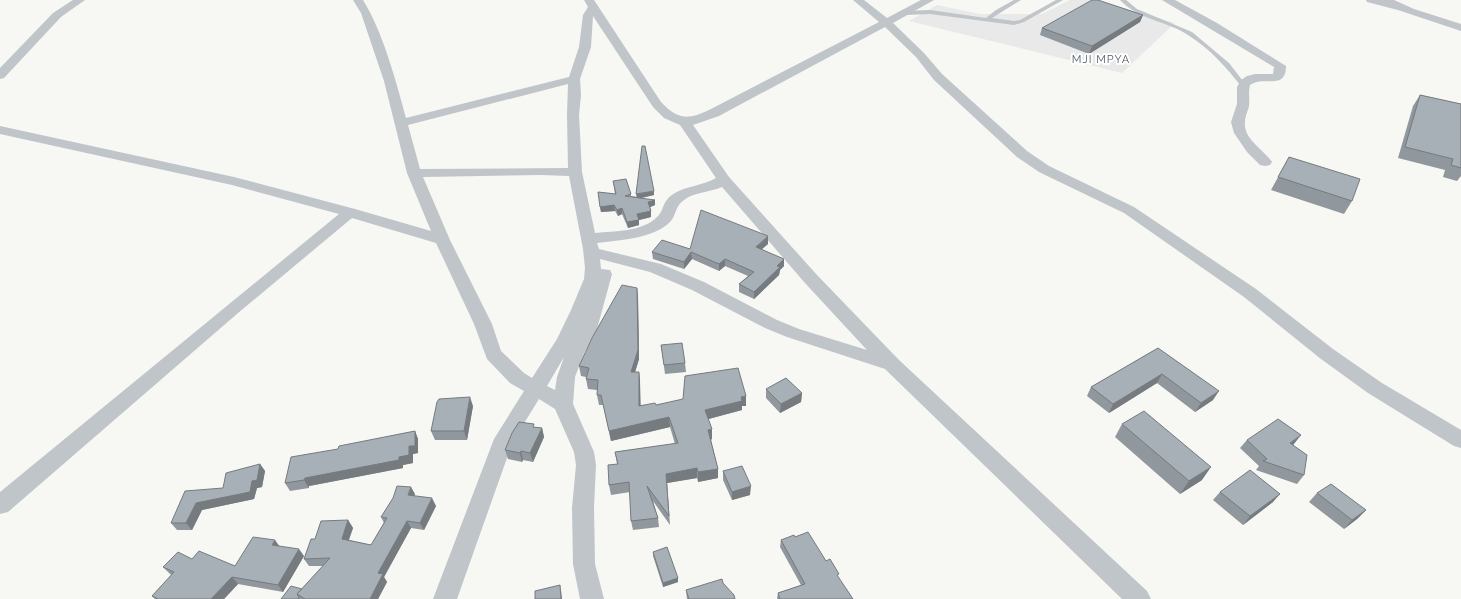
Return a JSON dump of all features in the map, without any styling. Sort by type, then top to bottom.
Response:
[{"type":"street","points":[[0,75],[57,15],[80,0]]},
{"type":"street","points":[[358,0],[366,13],[390,81],[414,173],[442,240],[483,324],[493,354],[517,378],[534,389],[563,404]]},
{"type":"street","points":[[858,0],[886,22],[920,55],[938,77],[1022,154],[1044,169],[1129,210],[1250,293],[1327,354],[1363,380],[1461,440]]},
{"type":"street","points":[[590,2],[658,104],[669,116],[685,122],[694,121],[714,113],[929,0]]},
{"type":"street","points":[[1167,0],[1213,25],[1280,66],[1280,75],[1276,77],[1253,78],[1243,85],[1243,101],[1238,127],[1245,140],[1265,162]]},
{"type":"street","points":[[1371,0],[1461,28]]},
{"type":"street","points":[[1386,0],[1410,11]]},
{"type":"street","points":[[445,599],[504,439],[565,341],[580,310],[592,279],[593,268],[591,248],[575,172],[572,115],[575,95],[574,79],[585,47],[590,2]]},
{"type":"street","points":[[401,123],[574,79]]},
{"type":"street","points":[[685,122],[724,180],[811,279],[892,365],[1139,599]]},
{"type":"street","points":[[0,130],[234,180],[350,212],[442,240]]},
{"type":"street","points":[[414,173],[541,171],[575,172]]},
{"type":"street","points":[[597,246],[653,226],[665,219],[671,203],[681,194],[710,187],[724,180]]},
{"type":"street","points":[[0,505],[232,309],[350,212]]},
{"type":"street","points":[[585,219],[597,246],[604,276],[588,329],[575,353],[566,377],[563,404],[584,452],[586,465],[583,508],[584,564],[592,599]]},
{"type":"street","points":[[597,246],[698,286],[771,324],[892,365]]},
{"type":"lane","points":[[987,20],[998,11],[1018,0]]},
{"type":"lane","points":[[905,13],[930,12],[1009,23],[1022,21],[1060,0]]},
{"type":"lane","points":[[1123,0],[1135,10],[1190,33],[1227,64],[1243,85]]},
{"type":"shaded area","points":[[1070,0],[1095,0],[1175,23],[1122,73],[909,21],[937,5],[980,14],[1042,14]]},
{"type":"building","points":[[1092,0],[1098,0],[1143,15],[1092,46],[1042,28]]},
{"type":"building","points":[[1420,95],[1461,104],[1461,168],[1451,165],[1453,159],[1405,147]]},
{"type":"building","points":[[642,146],[645,146],[654,191],[636,194]]},
{"type":"building","points":[[1289,157],[1360,179],[1352,201],[1278,177]]},
{"type":"building","points":[[626,179],[631,194],[625,196],[655,200],[648,202],[651,211],[637,214],[639,220],[627,222],[622,208],[617,210],[614,205],[600,207],[598,192],[616,194],[613,181]]},
{"type":"building","points":[[701,210],[768,236],[756,247],[784,259],[777,266],[780,267],[754,292],[739,284],[754,272],[725,259],[719,264],[691,252],[684,262],[652,252],[662,240],[690,249]]},
{"type":"building","points":[[622,285],[637,288],[638,350],[631,372],[639,372],[639,406],[655,403],[656,405],[683,399],[685,376],[738,368],[746,396],[741,397],[742,401],[705,410],[712,429],[708,430],[718,469],[698,472],[697,468],[666,474],[669,516],[647,486],[658,518],[631,521],[629,482],[609,485],[608,465],[618,464],[615,452],[678,443],[669,417],[609,431],[601,395],[597,395],[598,380],[586,379],[589,368],[579,366],[592,338]]},
{"type":"building","points":[[682,343],[685,363],[664,365],[661,345]]},
{"type":"building","points":[[1158,348],[1219,391],[1201,403],[1162,374],[1113,404],[1091,387]]},
{"type":"building","points":[[786,378],[802,393],[781,404],[766,389]]},
{"type":"building","points":[[470,397],[464,431],[431,431],[437,402],[439,399]]},
{"type":"building","points":[[1144,411],[1211,467],[1189,481],[1122,424]]},
{"type":"building","points":[[1278,419],[1301,435],[1290,443],[1307,455],[1304,475],[1263,461],[1267,459],[1247,440]]},
{"type":"building","points":[[519,422],[534,424],[533,427],[542,428],[530,453],[505,450],[512,433]]},
{"type":"building","points":[[415,431],[415,446],[409,446],[409,455],[399,457],[399,460],[285,483],[291,457],[338,449],[339,446]]},
{"type":"building","points":[[260,464],[257,480],[252,481],[250,492],[196,503],[186,523],[171,523],[185,491],[223,488],[226,473]]},
{"type":"building","points":[[742,466],[751,486],[732,492],[723,471]]},
{"type":"building","points":[[1250,470],[1280,494],[1250,516],[1220,492]]},
{"type":"building","points":[[1331,484],[1366,510],[1352,520],[1317,493]]},
{"type":"building","points":[[397,486],[411,487],[408,495],[432,498],[420,523],[407,521],[378,573],[383,574],[370,599],[305,599],[297,594],[330,558],[304,559],[311,539],[315,539],[321,521],[348,520],[342,539],[371,545],[387,518],[381,517],[393,498]]},
{"type":"building","points":[[808,532],[826,561],[830,559],[839,574],[837,575],[853,599],[780,599],[778,593],[805,584],[781,540]]},
{"type":"building","points":[[253,537],[275,540],[272,545],[299,549],[278,585],[232,577],[211,599],[158,599],[152,596],[174,572],[163,567],[178,552],[192,559],[199,551],[235,566]]},
{"type":"building","points":[[667,547],[678,578],[663,583],[653,552]]},
{"type":"building","points":[[722,579],[723,583],[734,595],[735,599],[689,599],[686,590]]},
{"type":"building","points":[[560,585],[561,599],[535,599],[535,591]]},
{"type":"building","points":[[291,586],[302,589],[297,594],[299,597],[298,599],[281,599]]},
{"type":"district","name":"MJI MPYA","points":[[1101,59]]}]
